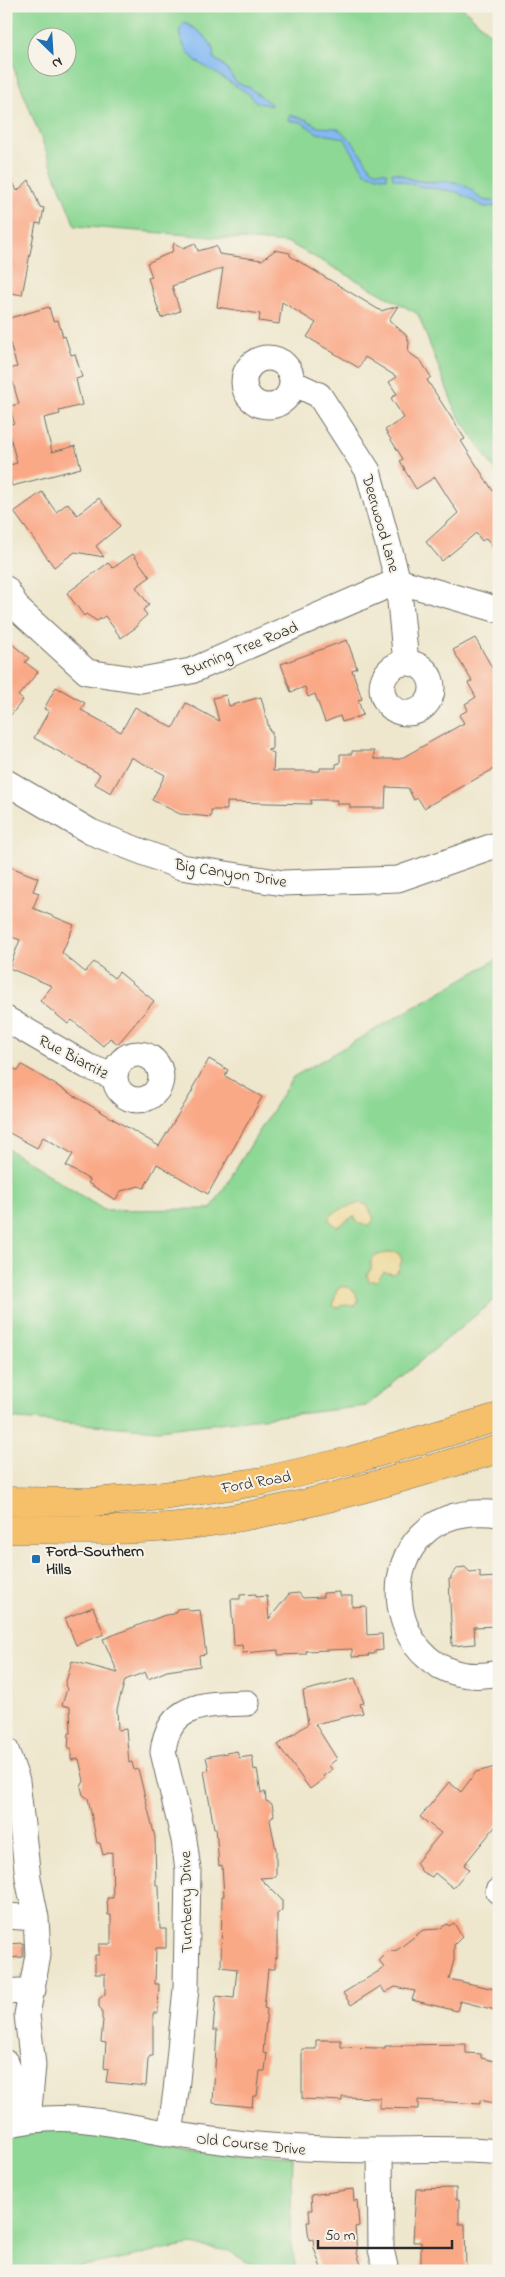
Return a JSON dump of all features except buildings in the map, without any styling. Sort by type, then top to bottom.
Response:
[{"type":"main road","name":"Ford Road","points":[[6,1502],[93,1502],[163,1496],[263,1481],[349,1461],[499,1417]]},
{"type":"main road","name":"Ford Road","points":[[6,1529],[100,1530],[188,1525],[262,1513],[358,1490],[499,1449]]},
{"type":"street","name":"Deerwood Lane","points":[[293,383],[319,395],[368,471],[398,581],[406,663]]},
{"type":"street","name":"Burning Tree Road","points":[[6,589],[19,610],[87,672],[141,680],[191,671],[398,581]]},
{"type":"street","points":[[398,581],[499,610]]},
{"type":"street","name":"Big Canyon Drive","points":[[6,782],[91,832],[181,868],[283,883],[398,879],[499,844]]},
{"type":"street","name":"Rue Biarritz","points":[[6,1019],[87,1066],[115,1077]]},
{"type":"street","points":[[499,1514],[468,1513],[451,1517],[436,1524],[423,1535],[409,1552],[402,1567],[398,1605],[410,1637],[420,1650],[434,1661],[461,1673],[474,1675],[499,1673]]},
{"type":"street","name":"Turnberry Drive","points":[[170,2134],[186,1988],[188,1870],[184,1840],[163,1752],[165,1738],[169,1727],[177,1717],[190,1709],[215,1704],[247,1703]]},
{"type":"street","points":[[6,1750],[17,1781],[28,1878],[36,1918],[38,1956],[27,2015],[33,2065],[17,2122]]},
{"type":"street","points":[[6,1916],[36,1918]]},
{"type":"street","points":[[6,1992],[33,1990]]},
{"type":"street","points":[[6,2063],[17,2122]]},
{"type":"street","name":"Old Course Drive","points":[[17,2122],[57,2117],[87,2118],[170,2134],[244,2144],[323,2150],[461,2148],[499,2152]]},
{"type":"street","points":[[380,2150],[381,2249],[386,2271]]},
{"type":"green space","points":[[6,6],[461,6],[499,42],[499,476],[456,412],[418,314],[289,243],[75,226],[6,48]]},
{"type":"green space","points":[[499,958],[499,1296],[366,1406],[158,1430],[6,1418],[6,1148],[104,1210],[211,1209],[293,1077]]},
{"type":"green space","points":[[56,2127],[108,2131],[171,2147],[293,2157],[290,2233],[296,2271],[256,2271],[252,2265],[229,2251],[191,2245],[57,2271],[6,2271],[6,2137]]},
{"type":"sand","points":[[359,1203],[367,1205],[374,1219],[370,1225],[359,1224],[354,1216],[337,1227],[329,1220],[329,1217],[336,1211]]},
{"type":"sand","points":[[395,1252],[399,1254],[402,1260],[398,1271],[393,1274],[384,1272],[377,1281],[369,1281],[367,1275],[371,1269],[371,1260],[376,1255]]},
{"type":"sand","points":[[349,1287],[356,1294],[358,1301],[355,1306],[343,1305],[337,1308],[333,1306],[337,1289]]},
{"type":"water","points":[[185,23],[206,38],[212,46],[214,59],[223,64],[236,82],[250,88],[271,104],[271,106],[256,102],[249,94],[196,61],[185,49],[179,33]]},
{"type":"water","points":[[290,115],[307,120],[318,127],[336,128],[341,131],[352,141],[370,167],[375,171],[387,172],[387,178],[365,173],[344,138],[317,133],[301,122],[288,120]]},
{"type":"water","points":[[392,172],[420,181],[455,182],[472,190],[481,199],[486,201],[499,200],[499,206],[484,207],[457,192],[417,186],[393,178]]},
{"type":"place","name":"Ford-Southern Hills","points":[[36,1559]]}]
